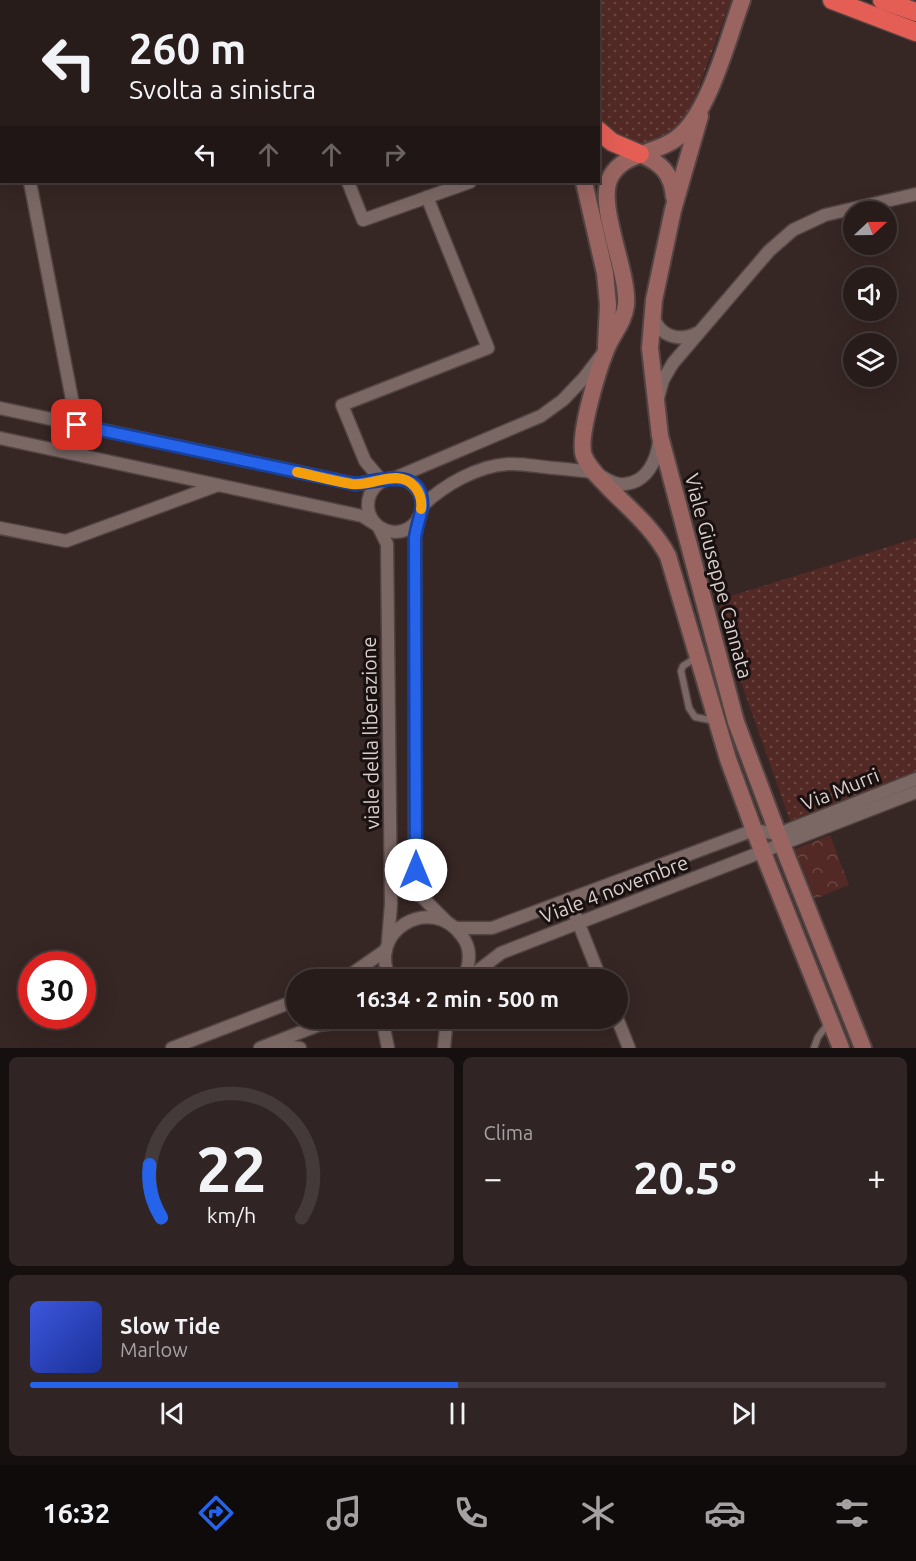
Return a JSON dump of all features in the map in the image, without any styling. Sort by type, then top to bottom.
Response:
[{"type":"highway","points":[[832,0],[916,32]]},
{"type":"highway","points":[[882,0],[916,12]]},
{"type":"highway","points":[[600,132],[612,142],[640,154]]},
{"type":"street","points":[[706,98],[742,0]]},
{"type":"street","name":"Viale Giuseppe Cannata","points":[[706,98],[689,126],[678,138],[656,150],[640,154],[616,169],[610,178],[607,200],[625,284],[626,303],[623,319],[606,349],[581,440],[583,455],[594,472],[662,544],[673,569],[716,721],[754,830],[841,1048]]},
{"type":"street","name":"Viale Giuseppe Cannata","points":[[706,98],[673,210],[652,314],[650,348],[660,436],[736,722],[863,1048]]},
{"type":"street","points":[[640,154],[661,165],[671,178],[674,196],[673,210]]},
{"type":"street","points":[[30,183],[83,456]]},
{"type":"street","points":[[348,183],[363,220],[467,183]]},
{"type":"street","points":[[0,408],[355,484],[397,477],[541,416],[563,400],[585,378],[606,349],[608,304],[605,273],[584,183]]},
{"type":"street","points":[[656,410],[667,372],[769,251],[793,230],[825,215],[916,194]]},
{"type":"street","points":[[382,481],[365,461],[342,405],[488,348],[426,197]]},
{"type":"street","points":[[652,314],[658,328],[673,337],[690,336],[703,328]]},
{"type":"street","points":[[422,506],[442,489],[487,468],[499,465],[510,464],[594,472],[610,482],[619,484],[636,481],[650,470],[655,461],[660,436]]},
{"type":"street","points":[[0,438],[362,516],[386,530],[395,532],[412,526],[418,518]]},
{"type":"street","points":[[397,477],[412,484],[421,497],[422,506],[415,538],[416,870],[421,896],[465,940],[469,954],[468,969]]},
{"type":"street","points":[[378,526],[368,511],[368,502],[375,486],[382,481]]},
{"type":"street","points":[[0,528],[66,541],[219,485]]},
{"type":"street","name":"viale della liberazione","points":[[378,526],[387,544],[391,904],[385,964]]},
{"type":"street","points":[[698,659],[718,658]]},
{"type":"street","name":"Via Murri","points":[[780,839],[916,780]]},
{"type":"street","name":"Via Murri","points":[[780,839],[916,792]]},
{"type":"street","name":"Viale 4 novembre","points":[[357,969],[387,946],[396,930],[406,921],[419,917],[433,916],[451,924],[492,928],[754,830],[780,839]]},
{"type":"street","name":"Viale 4 novembre","points":[[480,969],[501,954],[763,852],[780,839]]},
{"type":"street","points":[[569,899],[597,969]]},
{"type":"street","points":[[382,969],[385,964]]},
{"type":"street","points":[[385,964],[387,969]]},
{"type":"street","points":[[174,1048],[286,1004]]},
{"type":"street","points":[[260,1048],[309,1029]]},
{"type":"street","points":[[384,1029],[388,1048]]},
{"type":"street","points":[[444,1048],[446,1029]]},
{"type":"street","points":[[621,1029],[629,1048]]},
{"type":"street","points":[[271,1048],[284,1046],[300,1048]]},
{"type":"lane","points":[[814,1048],[818,1036],[831,1021]]},
{"type":"green space","points":[[600,0],[731,0],[690,112],[675,132],[655,144],[631,145],[600,123]]},
{"type":"green space","points":[[916,538],[916,771],[790,821],[735,665],[718,600]]},
{"type":"green space","points":[[830,835],[849,885],[815,899],[795,849]]},
{"type":"slow traffic","points":[[297,472],[355,484],[397,477],[412,484],[417,490],[421,497],[421,509]]},
{"type":"route","points":[[77,425],[355,484],[397,477],[412,484],[417,490],[422,506],[415,538],[416,870]]}]
